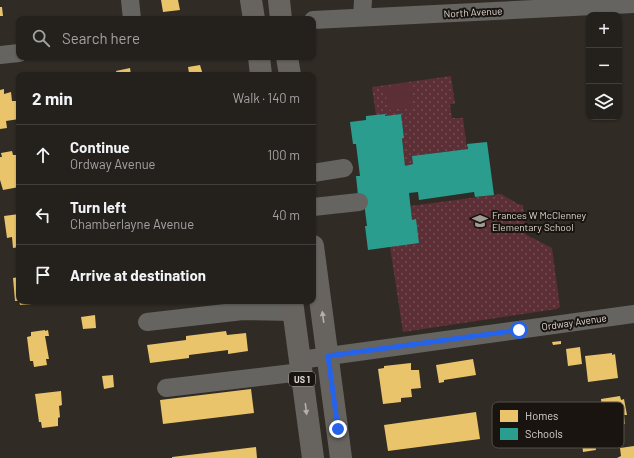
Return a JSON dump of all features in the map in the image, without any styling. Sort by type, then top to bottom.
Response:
[{"type":"main road","points":[[251,0],[254,16]]},
{"type":"main road","points":[[279,0],[281,16]]},
{"type":"main road","points":[[259,60],[261,72]]},
{"type":"main road","points":[[288,60],[290,72]]},
{"type":"main road","name":"US 1","points":[[316,268],[342,458]]},
{"type":"main road","name":"US 1","points":[[292,306],[313,458]]},
{"type":"street","points":[[130,0],[132,16]]},
{"type":"street","name":"North Avenue","points":[[316,19],[363,9],[552,4],[634,4]]},
{"type":"street","points":[[0,55],[16,53]]},
{"type":"street","points":[[316,173],[344,168]]},
{"type":"street","points":[[316,207],[359,202]]},
{"type":"street","points":[[147,322],[292,306]]},
{"type":"street","name":"Ordway Avenue","points":[[166,388],[301,366],[328,356],[634,314]]},
{"type":"shaded area","points":[[451,76],[455,104],[450,104],[452,118],[463,118],[467,149],[413,156],[413,164],[405,166],[402,138],[404,137],[401,114],[385,116],[385,114],[376,115],[372,87]]},
{"type":"shaded area","points":[[410,84],[413,107],[388,110],[385,87]]},
{"type":"shaded area","points":[[501,194],[518,204],[523,205],[527,232],[525,234],[552,248],[560,307],[557,309],[403,332],[390,247],[412,220],[410,206]]},
{"type":"building: Homes","points":[[161,0],[178,0],[180,10],[163,12]]},
{"type":"building: Homes","points":[[0,7],[2,7],[3,16],[0,16]]},
{"type":"building: Homes","points":[[200,65],[202,72],[189,72],[188,67]]},
{"type":"building: Homes","points":[[130,68],[131,72],[116,72]]},
{"type":"building: Homes","points":[[4,89],[4,94],[11,92],[12,101],[16,101],[16,119],[6,121],[7,128],[0,129],[0,90]]},
{"type":"building: Homes","points":[[12,151],[13,155],[16,155],[16,188],[3,190],[0,180],[1,153]]},
{"type":"building: Homes","points":[[16,214],[16,248],[13,248],[12,237],[7,238],[4,216]]},
{"type":"building: Homes","points":[[13,278],[16,278],[16,301],[15,301]]},
{"type":"building: Homes","points":[[95,315],[96,328],[83,329],[81,317]]},
{"type":"building: Homes","points":[[48,330],[49,336],[45,336],[49,359],[46,359],[47,365],[34,367],[33,361],[30,361],[27,337],[31,336],[31,332]]},
{"type":"building: Homes","points":[[226,331],[227,335],[246,333],[248,351],[228,354],[228,350],[189,355],[189,358],[150,363],[147,345],[186,340],[186,336]]},
{"type":"building: Homes","points":[[561,341],[561,344],[553,345],[552,342]]},
{"type":"building: Homes","points":[[580,347],[582,364],[568,366],[566,349]]},
{"type":"building: Homes","points":[[612,353],[612,355],[615,354],[618,378],[588,382],[585,356]]},
{"type":"building: Homes","points":[[473,359],[476,375],[444,380],[444,382],[439,383],[436,365]]},
{"type":"building: Homes","points":[[411,363],[411,370],[419,370],[421,388],[411,389],[412,397],[401,398],[401,402],[383,404],[378,369],[384,368],[384,366]]},
{"type":"building: Homes","points":[[113,375],[114,387],[104,389],[102,376]]},
{"type":"building: Homes","points":[[251,389],[254,413],[163,424],[160,400]]},
{"type":"building: Homes","points":[[61,391],[62,405],[59,406],[60,417],[58,418],[58,426],[42,428],[41,422],[39,422],[35,394]]},
{"type":"building: Homes","points":[[620,396],[621,400],[624,399],[627,415],[624,415],[624,402],[601,402],[601,399]]},
{"type":"building: Homes","points":[[476,412],[480,439],[388,451],[384,425]]},
{"type":"building: Homes","points":[[634,446],[634,458],[617,458],[621,456],[620,448]]},
{"type":"building: Homes","points":[[256,447],[257,458],[172,458],[172,457]]},
{"type":"building: Homes","points":[[583,448],[596,448],[596,450],[583,452]]},
{"type":"building: Schools","points":[[385,114],[385,116],[401,114],[405,166],[413,164],[412,156],[468,149],[467,144],[487,142],[494,195],[475,197],[474,192],[419,200],[418,192],[409,193],[412,220],[416,219],[419,243],[368,250],[363,194],[358,195],[356,176],[360,176],[356,144],[353,144],[350,122],[366,120],[366,116]]},
{"type":"place","name":"Frances W McClenney Elementary School","points":[[480,221]]},
{"type":"route","points":[[338,429],[328,356],[519,330]]}]
